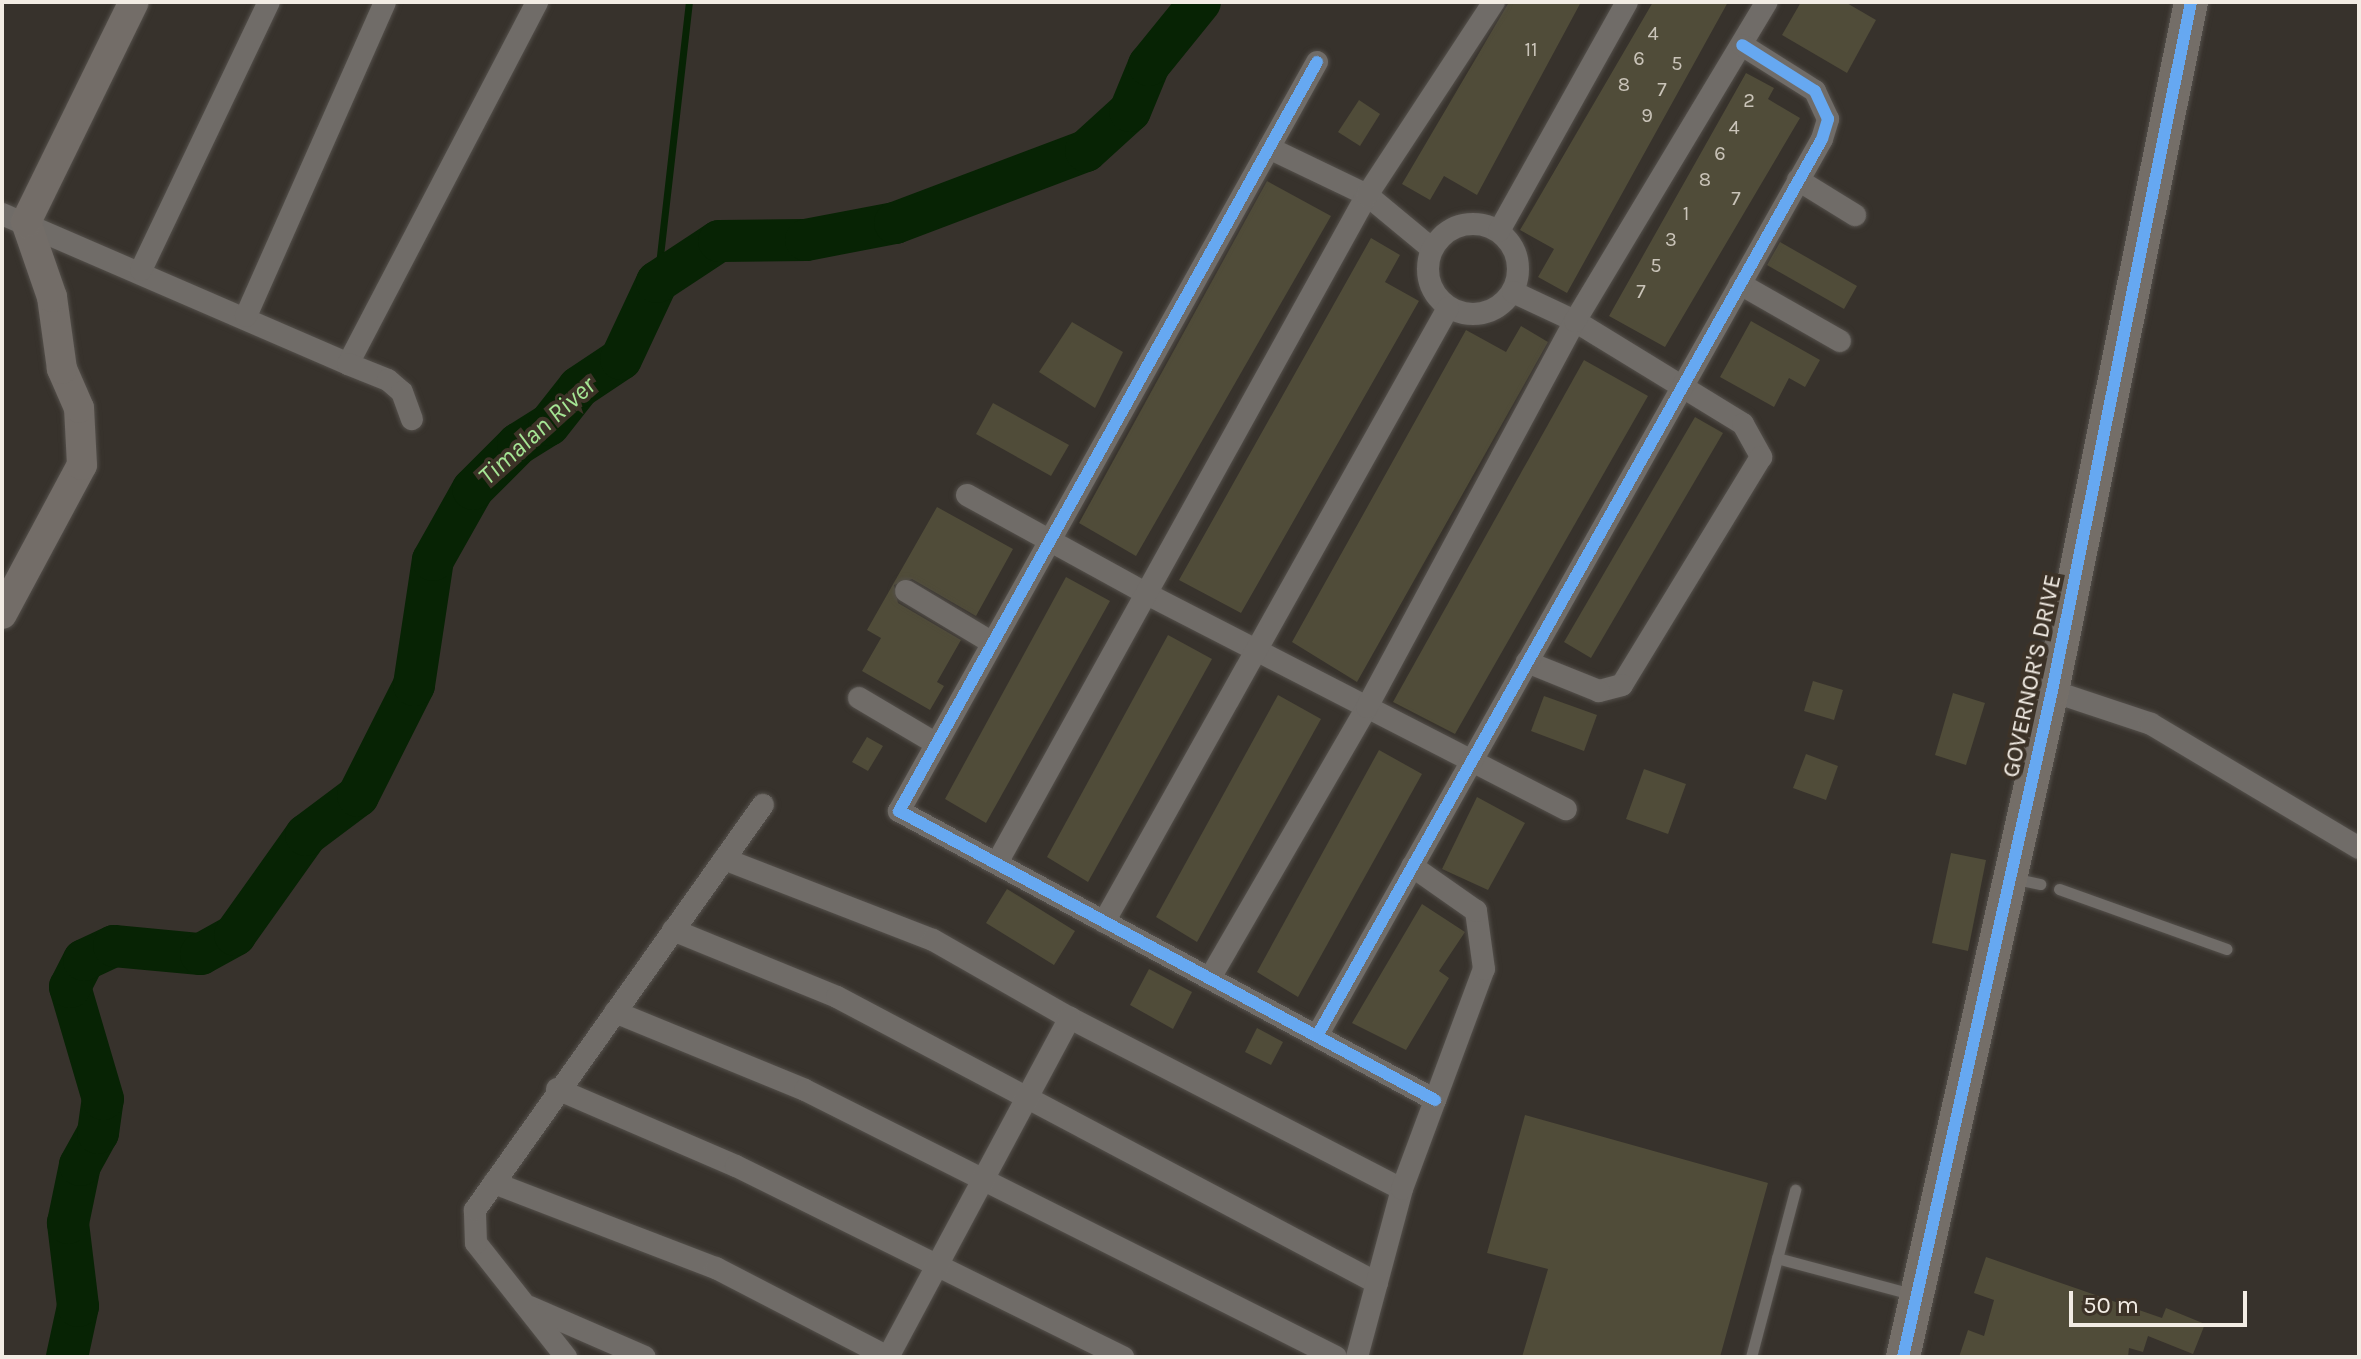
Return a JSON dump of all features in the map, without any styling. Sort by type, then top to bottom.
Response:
[{"type":"main road","name":"GOVERNOR'S DRIVE","points":[[1906,1356],[1916,1296],[2026,881],[2052,691],[2191,2]]},
{"type":"street","points":[[14,218],[134,2]]},
{"type":"street","points":[[141,270],[269,2]]},
{"type":"street","points":[[246,316],[385,2]]},
{"type":"street","points":[[348,364],[537,2]]},
{"type":"street","points":[[997,863],[1367,195],[1494,2]]},
{"type":"street","points":[[1499,231],[1627,2]]},
{"type":"street","points":[[1210,978],[1367,707],[1575,321],[1767,2]]},
{"type":"street","points":[[1317,1036],[1822,139],[1828,119],[1815,91],[1742,45]]},
{"type":"street","points":[[1317,62],[1047,539],[899,811],[1435,1100]]},
{"type":"street","points":[[1269,148],[1367,195],[1431,248]]},
{"type":"street","points":[[1798,180],[1855,215]]},
{"type":"street","points":[[14,218],[141,270],[388,380],[402,392],[412,419]]},
{"type":"street","points":[[2,614],[82,465],[79,408],[62,369],[52,297],[14,218]]},
{"type":"street","points":[[1474,222],[1499,231],[1514,248],[1519,270],[1513,292],[1496,309],[1472,315],[1448,308],[1432,292],[1426,270],[1431,248],[1448,229],[1474,222]]},
{"type":"street","points":[[1740,284],[1840,341]]},
{"type":"street","points":[[1513,292],[1575,321],[1743,424],[1761,457],[1622,685],[1599,691],[1527,662]]},
{"type":"street","points":[[1104,922],[1448,308]]},
{"type":"street","points":[[967,495],[1147,594],[1566,809]]},
{"type":"street","points":[[906,591],[991,642]]},
{"type":"street","points":[[2052,691],[2151,724],[2359,848]]},
{"type":"street","points":[[859,698],[935,743]]},
{"type":"street","points":[[566,1357],[476,1243],[475,1210],[557,1089],[763,805]]},
{"type":"street","points":[[724,859],[933,940],[1070,1018],[1402,1189]]},
{"type":"street","points":[[1357,1357],[1402,1189],[1484,969],[1483,933],[1476,911],[1412,866]]},
{"type":"street","points":[[673,930],[837,997],[1026,1100],[1377,1283]]},
{"type":"street","points":[[615,1012],[805,1090],[1336,1357]]},
{"type":"street","points":[[494,1183],[716,1268],[888,1357],[1070,1018]]},
{"type":"street","points":[[557,1089],[736,1166],[1123,1357]]},
{"type":"street","points":[[526,1305],[645,1357]]},
{"type":"lane","points":[[2059,889],[2227,949]]},
{"type":"lane","points":[[1751,1357],[1795,1190]]},
{"type":"lane","points":[[1777,1258],[1916,1296]]},
{"type":"building","points":[[1509,2],[1581,2],[1477,195],[1444,176],[1430,200],[1402,184]]},
{"type":"building","points":[[1653,2],[1728,2],[1567,293],[1538,277],[1554,249],[1520,230]]},
{"type":"building","points":[[1801,2],[1845,2],[1876,20],[1847,73],[1782,35]]},
{"type":"building","points":[[1746,73],[1774,88],[1768,99],[1800,118],[1665,347],[1609,316]]},
{"type":"building","points":[[1359,100],[1380,114],[1360,146],[1338,132]]},
{"type":"building","points":[[1267,181],[1331,216],[1136,556],[1079,523]]},
{"type":"building","points":[[1371,238],[1400,255],[1385,282],[1419,301],[1241,613],[1179,580]]},
{"type":"building","points":[[1780,242],[1857,286],[1844,309],[1767,265]]},
{"type":"building","points":[[1751,321],[1820,360],[1805,387],[1789,378],[1774,407],[1720,377]]},
{"type":"building","points":[[1072,322],[1123,352],[1095,408],[1039,372]]},
{"type":"building","points":[[1521,326],[1548,342],[1357,682],[1292,642],[1466,330],[1506,352]]},
{"type":"building","points":[[1584,360],[1648,396],[1455,734],[1393,702]]},
{"type":"building","points":[[993,403],[1069,445],[1051,476],[976,434]]},
{"type":"building","points":[[1695,417],[1723,433],[1591,658],[1564,642]]},
{"type":"building","points":[[937,507],[1013,549],[976,616],[912,579],[894,585],[898,603],[961,640],[937,682],[944,686],[930,710],[862,671],[881,638],[867,630]]},
{"type":"building","points":[[1066,577],[1110,601],[986,823],[945,799]]},
{"type":"building","points":[[1168,635],[1212,659],[1088,882],[1047,857]]},
{"type":"building","points":[[1813,681],[1843,690],[1834,720],[1804,711]]},
{"type":"building","points":[[1953,693],[1985,703],[1966,765],[1935,755]]},
{"type":"building","points":[[1278,695],[1321,719],[1197,942],[1156,917]]},
{"type":"building","points":[[1544,696],[1597,715],[1584,751],[1531,731]]},
{"type":"building","points":[[867,737],[883,746],[868,771],[852,762]]},
{"type":"building","points":[[1379,750],[1422,774],[1298,997],[1257,972]]},
{"type":"building","points":[[1806,754],[1838,766],[1826,800],[1793,788]]},
{"type":"building","points":[[1644,769],[1686,784],[1668,834],[1626,819]]},
{"type":"building","points":[[1477,797],[1525,823],[1488,890],[1442,869]]},
{"type":"building","points":[[1951,853],[1986,860],[1968,951],[1932,943]]},
{"type":"building","points":[[1007,889],[1075,931],[1054,965],[986,923]]},
{"type":"building","points":[[1422,904],[1465,932],[1439,971],[1449,978],[1406,1050],[1352,1023]]},
{"type":"building","points":[[1149,969],[1192,992],[1173,1029],[1130,1005]]},
{"type":"building","points":[[1257,1028],[1283,1042],[1271,1065],[1245,1052]]},
{"type":"building","points":[[1525,1115],[1768,1183],[1720,1357],[1522,1357],[1548,1269],[1487,1253]]},
{"type":"building","points":[[1986,1257],[2162,1318],[2166,1308],[2205,1324],[2193,1354],[2148,1336],[2143,1352],[2129,1348],[2128,1357],[1959,1357],[1968,1330],[1984,1336],[1994,1300],[1974,1293]]},
{"type":"waterway","points":[[657,282],[689,2]]},
{"type":"waterway","name":"Timalan River","points":[[67,1357],[78,1306],[68,1223],[80,1165],[98,1133],[103,1099],[70,987],[84,960],[114,946],[201,954],[235,935],[306,835],[358,796],[414,685],[433,560],[473,489],[518,444],[549,425],[579,387],[621,359],[657,282],[719,241],[806,240],[895,223],[1086,151],[1130,111],[1149,65],[1200,2]]},
{"type":"cycle path","points":[[1903,1357],[2052,691],[2191,2]]},
{"type":"cycle path","points":[[1317,1036],[1822,139],[1828,119],[1815,91],[1742,45]]},
{"type":"cycle path","points":[[1317,62],[899,811],[1435,1100]]}]
